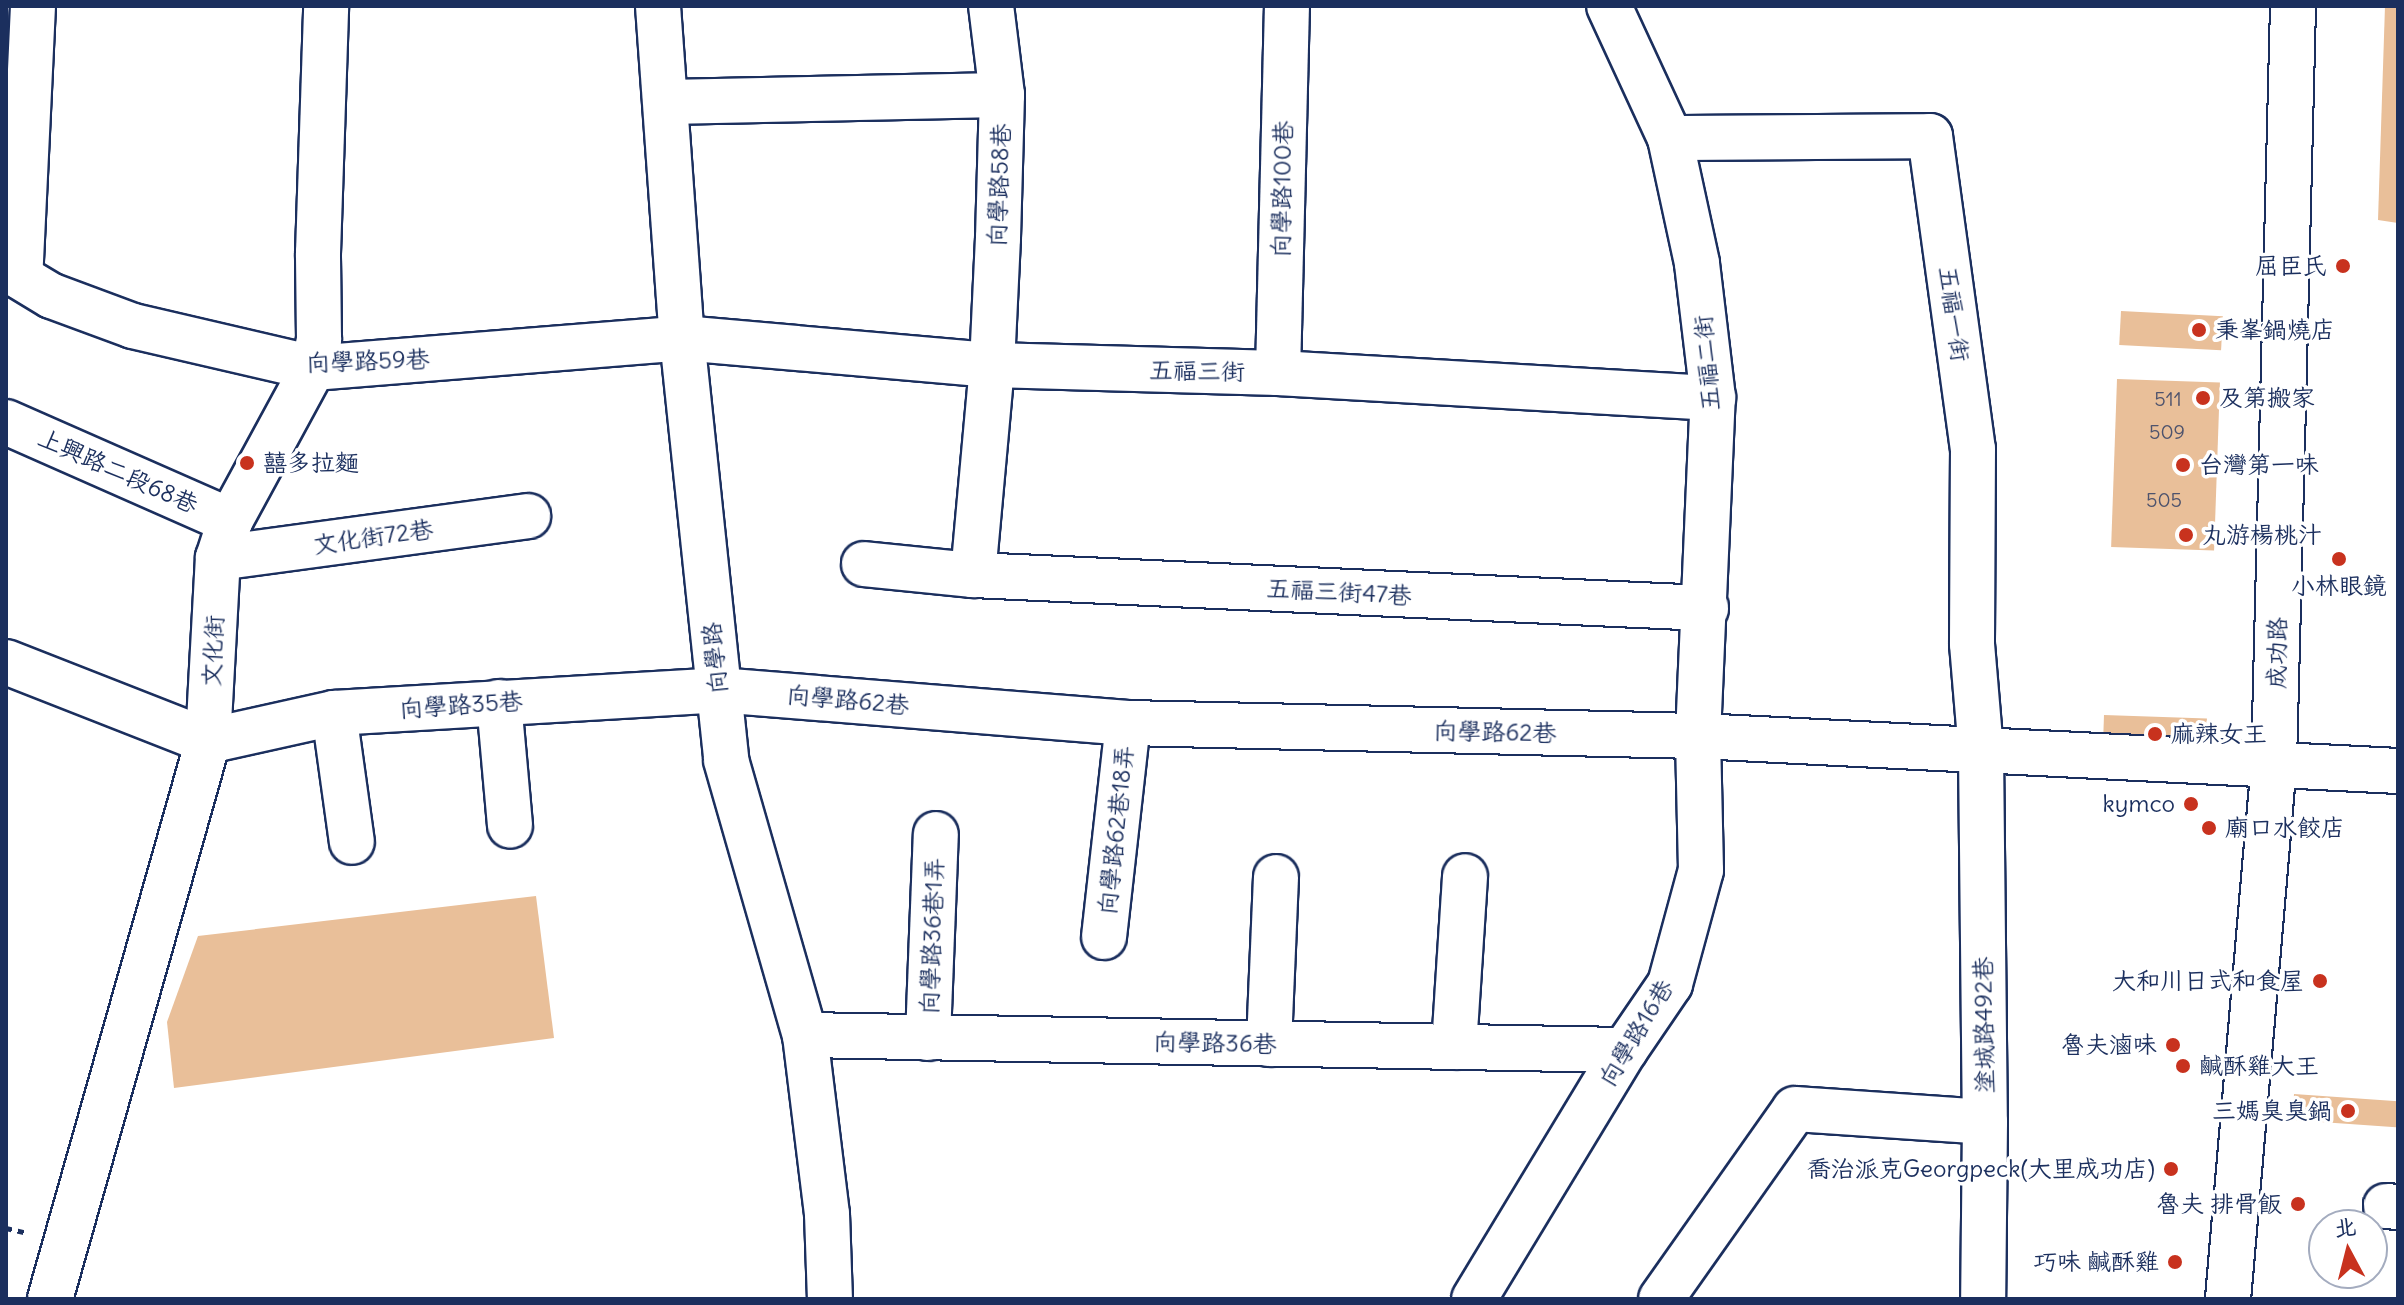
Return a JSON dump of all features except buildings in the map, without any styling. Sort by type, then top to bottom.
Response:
[{"type":"street","points":[[14,228],[33,6]]},
{"type":"street","name":"文化街","points":[[50,1299],[208,741],[224,540],[313,368],[319,339],[318,253],[326,6]]},
{"type":"street","name":"向學路","points":[[658,6],[682,338],[726,760],[805,1035],[827,1214],[830,1299]]},
{"type":"street","name":"向學路58巷","points":[[991,6],[1002,95],[992,365]]},
{"type":"street","name":"向學路100巷","points":[[1278,373],[1287,6]]},
{"type":"street","name":"五福二街","points":[[1609,6],[1670,138],[1697,263],[1713,398],[1698,736]]},
{"type":"street","name":"成功路","points":[[2228,1299],[2274,762],[2293,6]]},
{"type":"street","points":[[666,102],[1002,95]]},
{"type":"street","name":"五福一街","points":[[1670,138],[1930,136],[1973,449],[1972,644],[1981,751]]},
{"type":"street","name":"向學路59巷","points":[[14,228],[20,277],[52,296],[133,326],[313,368],[682,338]]},
{"type":"street","name":"五福三街","points":[[682,338],[992,365],[1278,373],[1713,398]]},
{"type":"street","points":[[973,575],[992,365]]},
{"type":"street","name":"上興路二段68巷","points":[[6,422],[224,540]]},
{"type":"street","name":"文化街72巷","points":[[224,540],[528,516]]},
{"type":"street","name":"五福三街47巷","points":[[864,564],[973,575],[1706,608]]},
{"type":"street","points":[[6,662],[208,741]]},
{"type":"street","name":"向學路62巷","points":[[718,690],[1128,723],[1698,736],[2274,762],[2398,771]]},
{"type":"street","name":"向學路35巷","points":[[208,741],[334,713],[718,690]]},
{"type":"street","points":[[499,702],[510,826]]},
{"type":"street","points":[[334,713],[352,842]]},
{"type":"street","name":"向學路62巷18弄","points":[[1104,937],[1128,723]]},
{"type":"street","name":"向學路16巷","points":[[1474,1299],[1625,1050],[1670,984],[1701,870],[1698,736]]},
{"type":"street","name":"塗城路492巷","points":[[1981,751],[1985,1122],[1983,1299]]},
{"type":"street","name":"向學路36巷1弄","points":[[928,1038],[936,834]]},
{"type":"street","points":[[1454,1047],[1465,876]]},
{"type":"street","points":[[1269,1044],[1276,877]]},
{"type":"street","name":"向學路36巷","points":[[805,1035],[1625,1050]]},
{"type":"street","points":[[1661,1299],[1795,1109],[1985,1122]]},
{"type":"place","name":"屈臣氏","points":[[2343,266]]},
{"type":"place","name":"秉峯鍋燒店","points":[[2199,330]]},
{"type":"place","name":"及第搬家","points":[[2203,398]]},
{"type":"place","name":"囍多拉麵","points":[[247,463]]},
{"type":"place","name":"台灣第一味","points":[[2183,465]]},
{"type":"place","name":"丸游楊桃汁","points":[[2186,535]]},
{"type":"place","name":"小林眼鏡","points":[[2339,559]]},
{"type":"place","name":"麻辣女王","points":[[2155,734]]},
{"type":"place","name":"kymco","points":[[2191,804]]},
{"type":"place","name":"廟口水餃店","points":[[2209,828]]},
{"type":"place","name":"大和川日式和食屋","points":[[2320,981]]},
{"type":"place","name":"魯夫滷味","points":[[2173,1045]]},
{"type":"place","name":"鹹酥雞大王","points":[[2183,1066]]},
{"type":"place","name":"三媽臭臭鍋","points":[[2348,1111]]},
{"type":"place","name":"喬治派克Georgpeck(大里成功店)","points":[[2171,1169]]},
{"type":"place","name":"魯夫 排骨飯","points":[[2298,1204]]},
{"type":"place","name":"巧味 鹹酥雞","points":[[2175,1262]]}]
